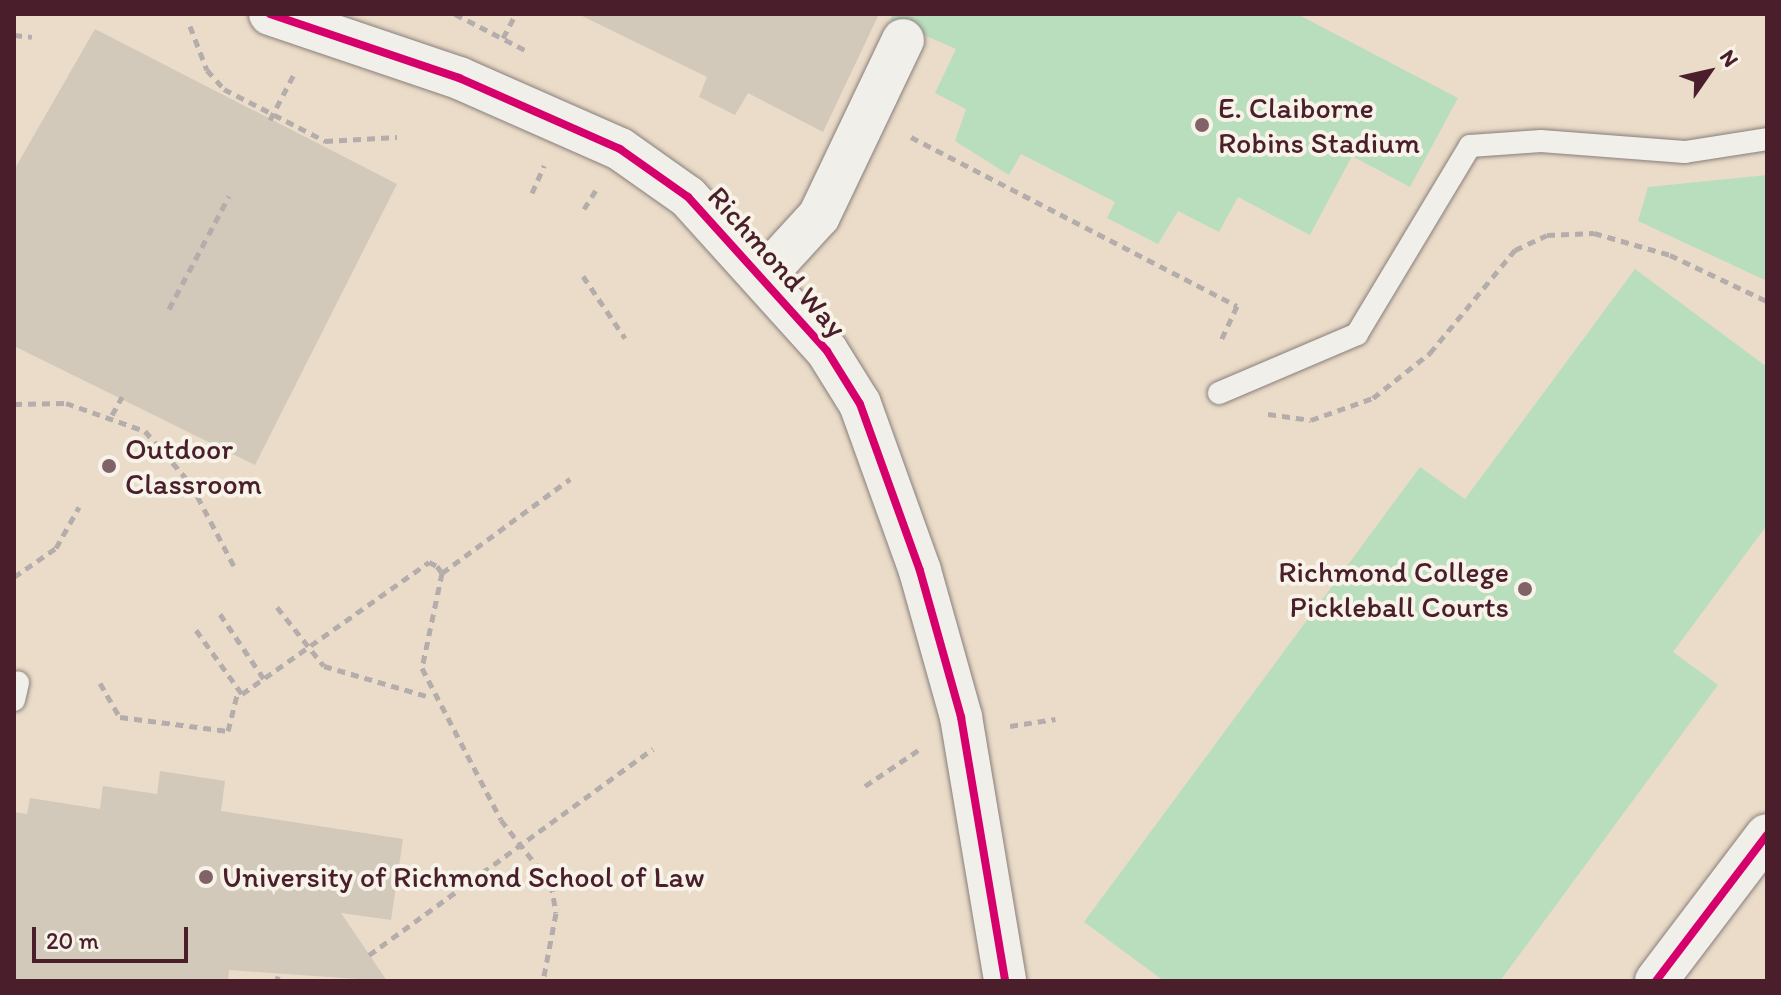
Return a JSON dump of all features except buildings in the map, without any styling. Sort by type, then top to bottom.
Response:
[{"type":"street","name":"Richmond Way","points":[[270,14],[459,78],[620,149],[688,197],[764,276],[827,351],[860,404],[895,487],[961,717],[1005,981]]},
{"type":"street","points":[[764,276],[819,216],[903,40]]},
{"type":"street","points":[[1656,981],[1767,835]]},
{"type":"lane","points":[[1219,393],[1357,334],[1470,146],[1541,141],[1685,152],[1767,139]]},
{"type":"path","points":[[503,38],[516,14]]},
{"type":"path","points":[[190,26],[215,82],[271,117],[325,141],[397,137]]},
{"type":"path","points":[[14,35],[32,37]]},
{"type":"path","points":[[271,117],[300,62]]},
{"type":"path","points":[[900,131],[1237,306],[1220,342]]},
{"type":"path","points":[[532,193],[535,185]]},
{"type":"path","points":[[169,309],[229,196]]},
{"type":"path","points":[[1253,406],[1280,420],[1311,420],[1373,398],[1430,353],[1515,250],[1547,235],[1594,233],[1670,255],[1767,301]]},
{"type":"path","points":[[583,276],[625,338]]},
{"type":"path","points":[[112,415],[122,397]]},
{"type":"path","points":[[14,404],[66,403],[112,415],[169,451],[235,568]]},
{"type":"path","points":[[543,981],[555,899],[431,697],[422,668],[442,573],[570,479]]},
{"type":"path","points":[[14,577],[56,548],[79,507]]},
{"type":"path","points":[[100,683],[120,717],[228,731],[237,695],[429,562],[442,573]]},
{"type":"path","points":[[277,607],[306,650],[324,666],[431,697]]},
{"type":"path","points":[[220,614],[264,679]]},
{"type":"path","points":[[196,630],[237,695]]},
{"type":"path","points":[[1005,727],[1055,719]]},
{"type":"path","points":[[369,955],[653,749]]},
{"type":"path","points":[[865,786],[921,749]]},
{"type":"shaded area","points":[[14,14],[1767,14],[1767,981],[14,981]]},
{"type":"green space","name":"E. Claiborne Robins Stadium","points":[[893,14],[1297,14],[1458,98],[1410,187],[1352,156],[1310,235],[1238,197],[1219,232],[1178,211],[1158,244],[1107,218],[1115,202],[1021,154],[1009,175],[955,141],[966,109],[935,93],[956,49],[890,20]]},
{"type":"green space","points":[[1767,175],[1767,281],[1638,221],[1648,187]]},
{"type":"green space","name":"Richmond College Pickleball Courts","points":[[1635,269],[1767,367],[1767,525],[1673,652],[1718,685],[1500,981],[1164,981],[1084,922],[1420,467],[1465,499]]},
{"type":"cycle path","points":[[270,14],[459,78],[620,149],[688,197],[827,351],[860,404],[920,571],[961,717],[1005,981]]},
{"type":"cycle path","points":[[1656,981],[1767,835]]},
{"type":"place","name":"E. Claiborne Robins Stadium","points":[[1202,125]]},
{"type":"place","name":"Outdoor Classroom","points":[[109,466]]},
{"type":"place","name":"Richmond College Pickleball Courts","points":[[1525,589]]},
{"type":"place","name":"University of Richmond School of Law","points":[[206,877]]}]
